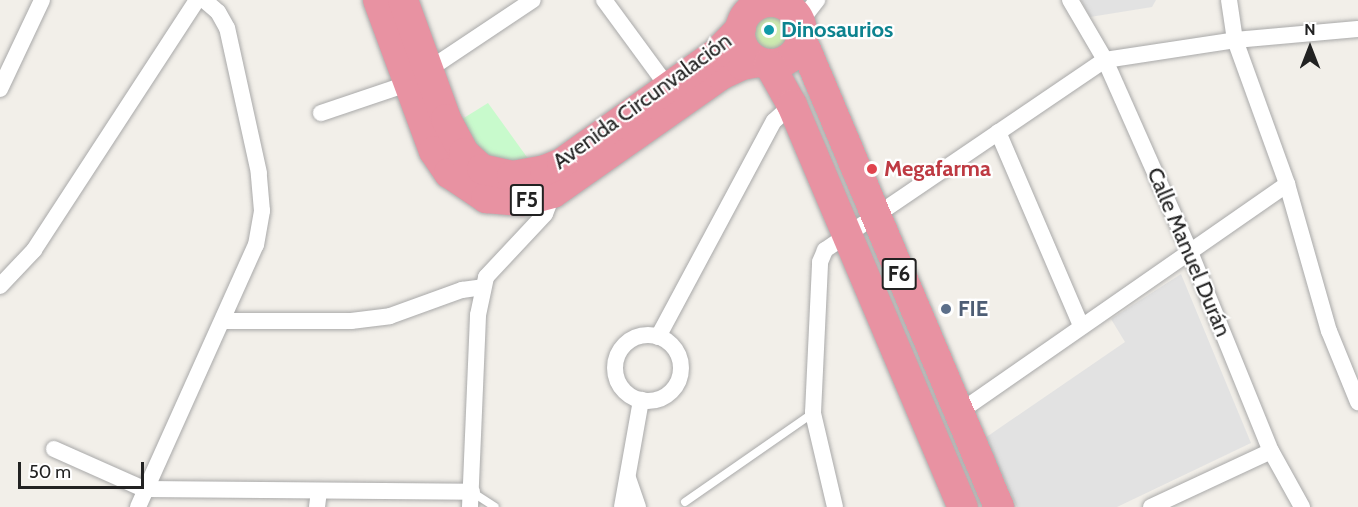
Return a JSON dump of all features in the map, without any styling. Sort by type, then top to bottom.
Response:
[{"type":"highway","name":"Avenida Circunvalación","points":[[378,0],[418,77],[473,164],[494,174],[512,176],[545,171],[563,179]]},
{"type":"highway","name":"Avenida Circunvalación","points":[[403,0],[418,77]]},
{"type":"highway","name":"F5","points":[[740,16],[756,6],[774,1],[806,20],[794,55],[764,63]]},
{"type":"highway","name":"Avenida Circunvalación","points":[[563,179],[668,87],[718,52],[740,16]]},
{"type":"highway","points":[[740,16],[744,48],[764,63]]},
{"type":"highway","name":"F6","points":[[806,20],[874,215],[999,507]]},
{"type":"highway","name":"Avenida Circunvalación","points":[[563,179],[721,75],[742,65],[764,63]]},
{"type":"highway","name":"F6","points":[[764,63],[792,105],[963,507]]},
{"type":"street","points":[[0,89],[42,0]]},
{"type":"street","points":[[0,286],[34,250],[197,0]]},
{"type":"street","points":[[138,507],[144,489],[223,321],[256,244],[261,192],[226,28],[218,12],[204,0]]},
{"type":"street","points":[[321,112],[418,77],[533,0]]},
{"type":"street","points":[[604,0],[668,87]]},
{"type":"street","name":"Calle Manuel Durán","points":[[1070,0],[1105,60],[1190,252],[1271,451],[1302,507]]},
{"type":"street","points":[[1229,0],[1236,40],[1287,184],[1329,331],[1358,402]]},
{"type":"street","points":[[836,507],[813,413],[820,262],[825,250],[1105,60],[1236,40],[1358,29]]},
{"type":"street","points":[[658,337],[774,121],[792,105]]},
{"type":"street","points":[[999,132],[1081,326]]},
{"type":"street","points":[[54,449],[144,489],[318,499],[471,500],[474,380],[483,287],[486,277],[545,214],[563,179]]},
{"type":"street","points":[[958,413],[1287,184]]},
{"type":"street","points":[[223,321],[351,321],[390,316],[462,290],[483,287]]},
{"type":"street","points":[[658,337],[676,350],[681,372],[672,391],[663,398],[641,400],[623,390],[617,381],[616,360],[621,350],[637,338],[658,337]]},
{"type":"street","points":[[622,507],[626,474],[641,400]]},
{"type":"street","points":[[1151,507],[1271,451]]},
{"type":"street","points":[[626,474],[638,507]]},
{"type":"lane","points":[[686,502],[813,413]]},
{"type":"lane","points":[[471,500],[495,507]]},
{"type":"green space","points":[[770,14],[782,20],[788,32],[782,44],[770,50],[758,44],[752,32],[758,20]]},
{"type":"green space","points":[[488,103],[529,160],[517,163],[486,156],[474,144],[459,121]]},
{"type":"shaded area","points":[[1081,0],[1156,0],[1152,7],[1090,17]]},
{"type":"shaded area","points":[[1181,274],[1251,443],[1117,507],[1017,507],[985,438],[1125,342],[1111,319]]},
{"type":"place","name":"Dinosaurios","points":[[769,30]]},
{"type":"place","name":"Megafarma","points":[[872,169]]},
{"type":"place","name":"FIE","points":[[946,309]]}]
